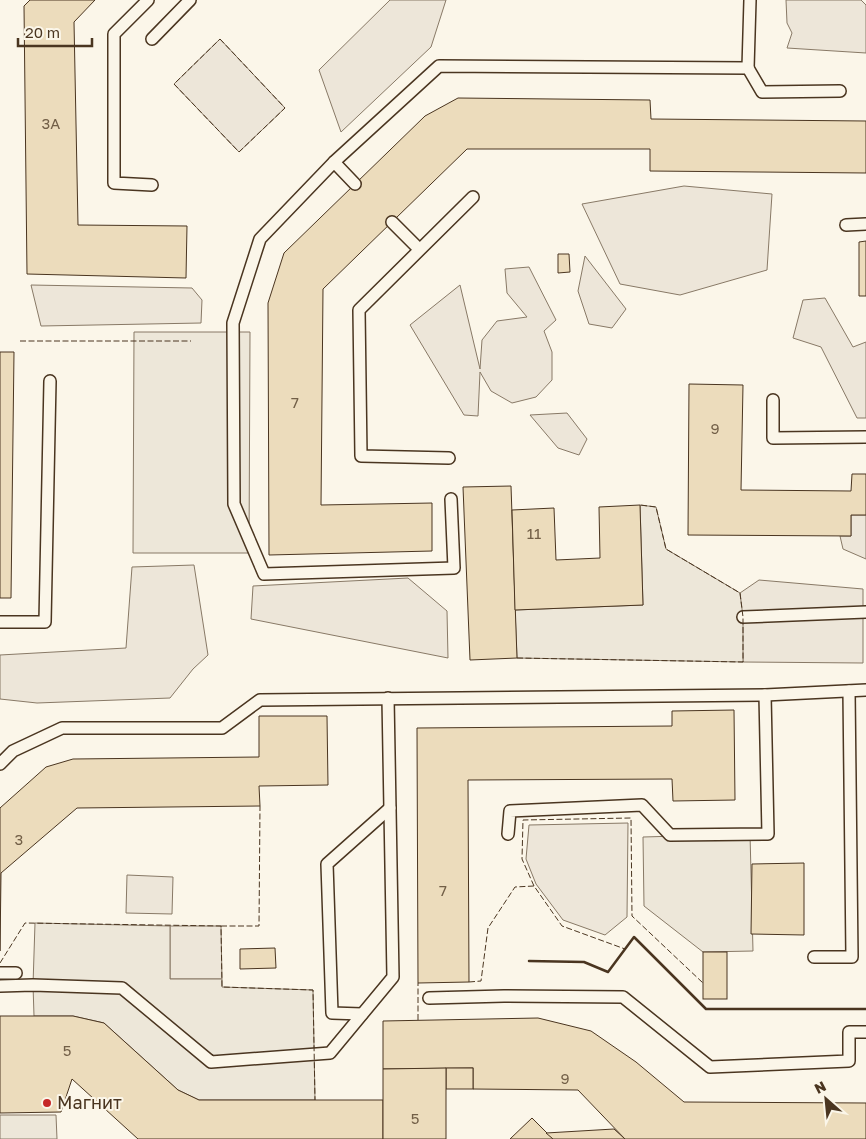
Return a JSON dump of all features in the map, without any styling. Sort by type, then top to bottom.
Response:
[{"type":"lane","points":[[148,0],[114,34],[114,183],[152,185]]},
{"type":"lane","points":[[152,39],[190,0]]},
{"type":"lane","points":[[750,0],[748,68],[762,92],[840,91]]},
{"type":"lane","points":[[452,499],[454,568],[264,574],[234,504],[233,323],[260,239],[334,162],[439,66],[748,68]]},
{"type":"lane","points":[[334,162],[355,184]]},
{"type":"lane","points":[[450,458],[361,456],[358,310],[473,197]]},
{"type":"lane","points":[[392,222],[419,249]]},
{"type":"lane","points":[[846,225],[866,224]]},
{"type":"lane","points":[[0,622],[45,622],[50,381]]},
{"type":"lane","points":[[773,400],[773,438],[866,437]]},
{"type":"lane","points":[[743,617],[866,612]]},
{"type":"lane","points":[[0,764],[14,751],[62,728],[222,728],[260,700],[765,695],[866,690]]},
{"type":"lane","points":[[814,957],[852,957],[849,691]]},
{"type":"lane","points":[[508,834],[510,811],[642,806],[670,835],[768,834],[765,695]]},
{"type":"lane","points":[[0,986],[33,985],[122,988],[211,1062],[330,1053],[393,976],[388,698]]},
{"type":"lane","points":[[362,1014],[332,1013],[327,864],[390,808]]},
{"type":"lane","points":[[0,973],[16,973]]},
{"type":"lane","points":[[429,998],[504,996],[623,997],[710,1067],[848,1061],[849,1032],[866,1032]]},
{"type":"shaded area","points":[[390,0],[446,0],[431,47],[341,132],[319,70]]},
{"type":"shaded area","points":[[786,0],[861,0],[866,5],[866,53],[787,48],[792,33],[787,23]]},
{"type":"shaded area","points":[[220,39],[285,108],[239,152],[174,84]]},
{"type":"shaded area","points":[[684,186],[772,194],[767,270],[680,295],[620,284],[582,204]]},
{"type":"shaded area","points":[[585,256],[626,309],[612,328],[589,324],[578,291]]},
{"type":"shaded area","points":[[529,267],[556,320],[544,331],[552,352],[552,380],[536,397],[512,403],[491,391],[480,372],[478,416],[464,415],[410,325],[460,285],[480,369],[482,340],[497,321],[527,317],[507,293],[505,269]]},
{"type":"shaded area","points":[[31,285],[192,288],[202,300],[201,323],[41,326]]},
{"type":"shaded area","points":[[825,298],[853,347],[866,342],[866,418],[857,418],[821,347],[793,338],[803,300]]},
{"type":"shaded area","points":[[134,332],[250,332],[249,553],[133,553]]},
{"type":"shaded area","points":[[567,413],[587,439],[579,455],[558,448],[530,415]]},
{"type":"shaded area","points":[[640,505],[656,507],[666,549],[740,593],[743,617],[743,662],[517,658],[515,610],[643,605]]},
{"type":"shaded area","points":[[851,515],[866,515],[866,559],[843,549],[840,536],[851,536]]},
{"type":"shaded area","points":[[194,565],[208,655],[193,669],[170,698],[37,703],[0,699],[0,655],[126,648],[132,567]]},
{"type":"shaded area","points":[[408,578],[447,611],[448,658],[251,619],[253,586]]},
{"type":"shaded area","points":[[759,580],[863,589],[863,663],[743,662],[740,593]]},
{"type":"shaded area","points":[[628,823],[627,917],[605,935],[563,920],[536,884],[526,859],[529,825]]},
{"type":"shaded area","points":[[750,834],[753,951],[703,952],[644,906],[643,837]]},
{"type":"shaded area","points":[[127,875],[173,877],[172,914],[126,913]]},
{"type":"shaded area","points":[[35,923],[170,926],[170,979],[222,979],[222,987],[313,990],[315,1100],[199,1100],[178,1090],[104,1023],[73,1016],[34,1016]]},
{"type":"shaded area","points":[[170,926],[221,926],[222,979],[170,979]]},
{"type":"shaded area","points":[[0,1115],[56,1115],[57,1139],[0,1139]]},
{"type":"building","points":[[30,0],[95,0],[74,22],[78,225],[187,226],[186,278],[27,274],[24,6]]},
{"type":"building","points":[[458,98],[650,100],[651,119],[866,121],[866,173],[650,171],[650,149],[467,149],[323,289],[321,505],[432,503],[432,551],[269,555],[268,303],[284,253],[425,116]]},
{"type":"building","points":[[866,241],[866,296],[859,296],[859,242]]},
{"type":"building","points":[[558,254],[569,254],[570,272],[558,273]]},
{"type":"building","points":[[0,352],[14,352],[11,598],[0,598]]},
{"type":"building","points":[[689,384],[743,385],[741,490],[851,491],[852,474],[866,474],[866,515],[851,515],[851,536],[688,535]]},
{"type":"building","points":[[511,486],[517,658],[470,660],[463,487]]},
{"type":"building","points":[[640,505],[643,605],[515,610],[512,510],[554,508],[556,560],[600,558],[599,507]]},
{"type":"building","points":[[734,710],[735,800],[673,801],[672,779],[468,780],[469,982],[418,983],[417,728],[672,726],[672,711]]},
{"type":"building","points":[[259,716],[327,716],[328,785],[259,786],[260,806],[77,808],[1,873],[0,951],[0,808],[46,767],[73,759],[259,757]]},
{"type":"building","points":[[804,863],[804,935],[751,934],[752,864]]},
{"type":"building","points":[[275,948],[276,968],[240,969],[240,949]]},
{"type":"building","points":[[703,952],[727,952],[727,999],[703,999]]},
{"type":"building","points":[[0,1016],[73,1016],[104,1023],[178,1090],[199,1100],[383,1100],[383,1139],[138,1139],[72,1079],[61,1112],[0,1113]]},
{"type":"building","points":[[538,1018],[591,1031],[636,1062],[684,1102],[866,1103],[866,1139],[625,1139],[578,1090],[473,1089],[473,1068],[383,1069],[383,1021]]},
{"type":"building","points":[[446,1068],[473,1068],[473,1089],[446,1089]]},
{"type":"building","points":[[446,1068],[446,1139],[383,1139],[383,1069]]},
{"type":"building","points":[[532,1118],[553,1139],[510,1139]]},
{"type":"building","points":[[614,1129],[625,1139],[553,1139],[546,1133]]},
{"type":"fence","points":[[220,39],[285,108],[239,152],[174,84],[220,39]]},
{"type":"fence","points":[[20,341],[191,341]]},
{"type":"fence","points":[[517,658],[743,662],[743,617],[740,593],[666,549],[656,507],[640,505]]},
{"type":"fence","points":[[221,926],[259,926],[260,806]]},
{"type":"fence","points":[[534,886],[522,859],[523,820],[631,818],[632,916],[703,983]]},
{"type":"fence","points":[[469,982],[481,981],[488,928],[515,887],[534,886],[562,926],[625,949]]},
{"type":"fence","points":[[0,963],[25,923],[221,926],[222,987],[313,990],[315,1100]]},
{"type":"fence","points":[[418,983],[418,1020]]},
{"type":"wall","points":[[529,961],[584,962],[608,972],[634,937],[706,1009],[866,1009]]},
{"type":"place","name":"Магнит","points":[[47,1103]]}]
